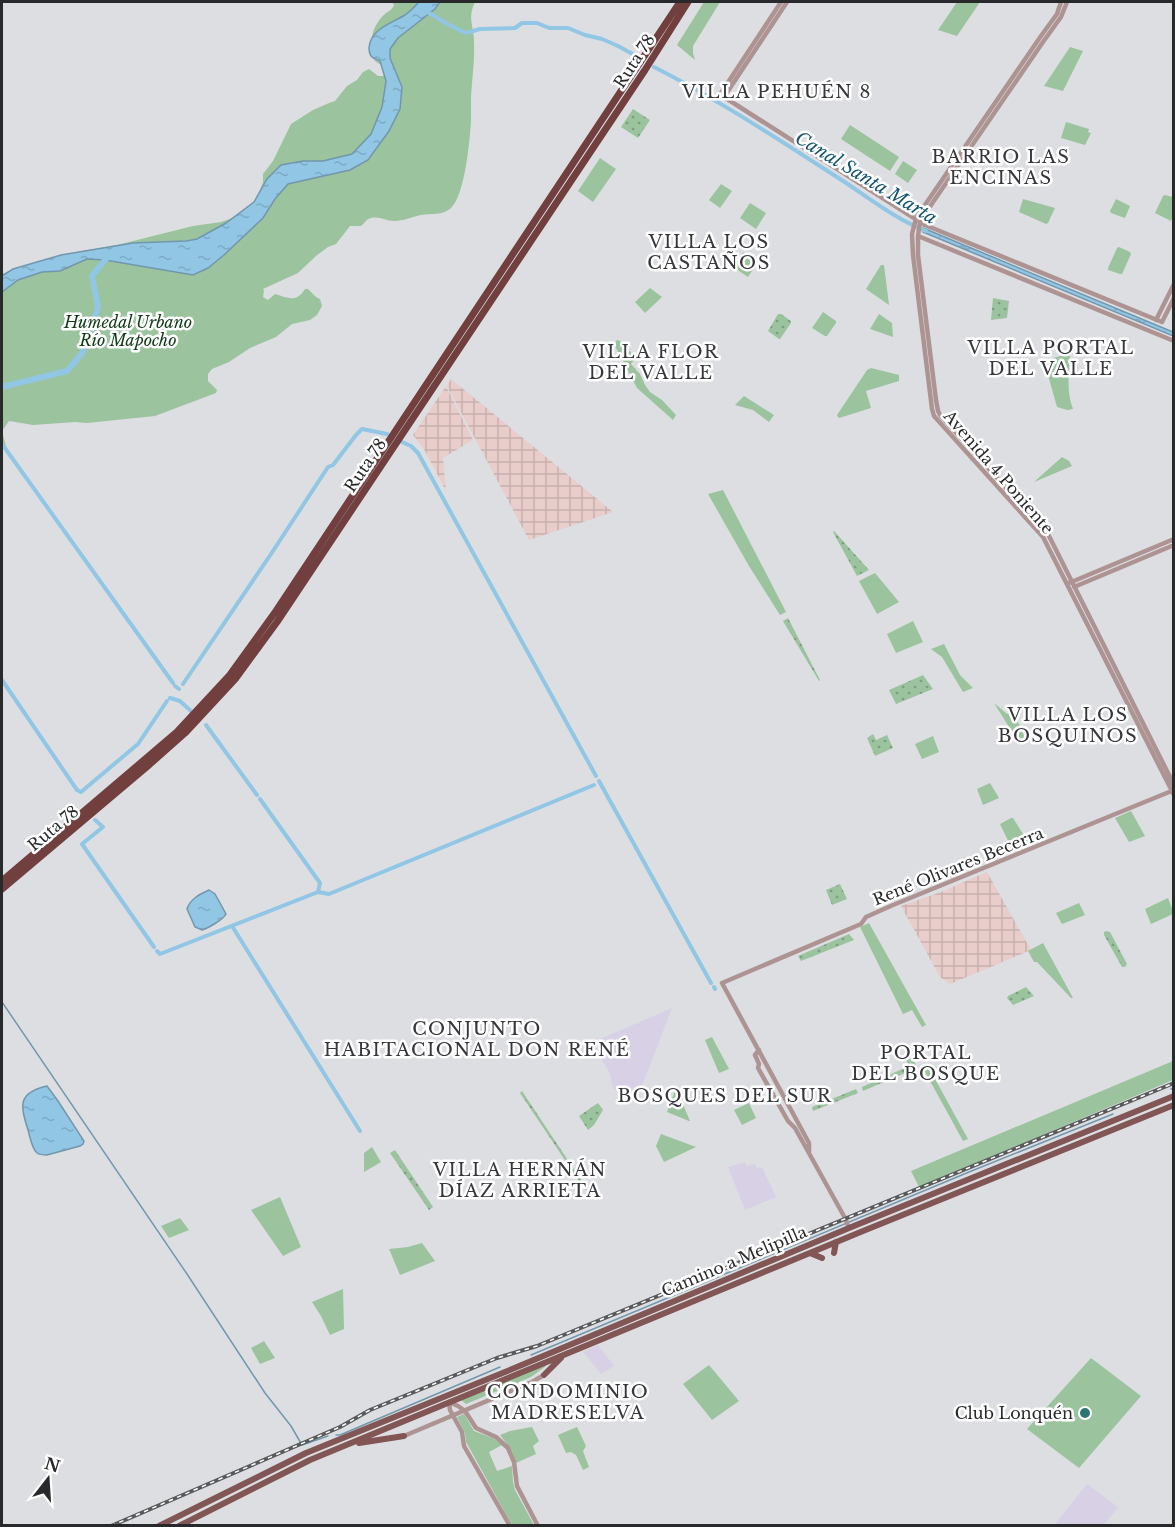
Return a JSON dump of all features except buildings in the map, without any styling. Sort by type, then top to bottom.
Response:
[{"type":"highway","name":"Ruta 78","points":[[2,881],[169,740],[235,668],[289,592],[680,2]]},
{"type":"highway","name":"Ruta 78","points":[[2,889],[168,749],[208,710],[245,666],[342,525],[688,2]]},
{"type":"main road","name":"Camino a Melipilla","points":[[159,1526],[306,1453],[668,1304],[847,1224],[1173,1096]]},
{"type":"main road","name":"Camino a Melipilla","points":[[178,1526],[310,1460],[1173,1105]]},
{"type":"main road","points":[[834,1253],[836,1242]]},
{"type":"main road","points":[[810,1253],[822,1258]]},
{"type":"main road","points":[[668,1304],[671,1311]]},
{"type":"main road","points":[[658,1307],[662,1315]]},
{"type":"main road","points":[[544,1375],[564,1355]]},
{"type":"main road","points":[[554,1365],[556,1373]]},
{"type":"main road","points":[[435,1401],[450,1402],[456,1392]]},
{"type":"main road","points":[[350,1445],[404,1436]]},
{"type":"street","points":[[723,95],[781,2]]},
{"type":"street","points":[[723,95],[787,2]]},
{"type":"street","name":"Avenida 4 Poniente","points":[[1061,2],[1055,17],[918,222],[915,233],[938,412],[1044,529],[1173,792]]},
{"type":"street","name":"Avenida 4 Poniente","points":[[918,222],[1060,19],[1067,2]]},
{"type":"street","points":[[723,95],[918,222],[1162,322],[1173,298]]},
{"type":"street","points":[[915,233],[1173,341]]},
{"type":"street","points":[[1156,320],[1173,284]]},
{"type":"street","points":[[1071,585],[1173,539]]},
{"type":"street","points":[[1071,585],[1173,545]]},
{"type":"street","name":"Avenida 4 Poniente","points":[[1071,585],[1173,785]]},
{"type":"street","name":"René Olivares Becerra","points":[[759,1050],[722,982],[861,924],[866,917],[893,905],[1173,792]]},
{"type":"street","points":[[808,1152],[809,1143],[759,1050],[755,1055],[759,1064],[758,1068],[788,1121],[795,1128],[808,1152],[847,1224]]},
{"type":"street","points":[[404,1436],[544,1375]]},
{"type":"street","points":[[510,1526],[464,1446],[462,1432],[449,1408],[450,1402],[465,1411],[476,1428],[494,1435],[508,1448],[514,1462],[516,1486],[538,1526]]},
{"type":"street","points":[[173,1518],[178,1526]]},
{"type":"shaded area","points":[[451,379],[613,512],[529,540],[447,386]]},
{"type":"shaded area","points":[[446,386],[473,440],[443,458],[446,491],[424,449],[413,435]]},
{"type":"shaded area","points":[[987,872],[1031,950],[950,984],[940,977],[901,906]]},
{"type":"shaded area","points":[[672,1008],[637,1099],[613,1089],[610,1073],[591,1043]]},
{"type":"shaded area","points":[[745,1162],[746,1166],[755,1164],[757,1169],[762,1167],[776,1197],[745,1210],[728,1167]]},
{"type":"shaded area","points":[[598,1345],[614,1366],[601,1374],[583,1352]]},
{"type":"shaded area","points":[[1087,1484],[1118,1507],[1104,1525],[1054,1525]]},
{"type":"green space","name":"Humedal Urbano Río Mapocho","points":[[392,2],[475,2],[471,17],[474,62],[466,166],[456,201],[448,211],[397,221],[371,218],[361,226],[350,226],[336,244],[316,256],[298,273],[263,289],[263,297],[268,300],[275,294],[295,298],[308,289],[320,299],[322,306],[317,315],[310,320],[292,324],[276,337],[212,369],[208,374],[208,381],[217,390],[216,393],[155,416],[87,423],[33,425],[9,421],[2,431],[2,274],[19,267],[82,251],[117,245],[193,226],[221,222],[235,217],[254,206],[263,182],[263,174],[273,161],[291,124],[313,110],[335,101],[363,72],[369,69],[378,76],[384,75],[382,65],[373,57],[371,41],[376,25],[393,7]]},
{"type":"green space","points":[[704,2],[720,2],[693,46],[695,60],[677,45]]},
{"type":"green space","points":[[957,2],[980,2],[957,36],[938,30]]},
{"type":"green space","points":[[1070,47],[1083,51],[1063,91],[1044,86]]},
{"type":"green space","points":[[633,109],[650,120],[638,138],[621,127]]},
{"type":"green space","points":[[1066,122],[1089,129],[1088,132],[1091,133],[1085,145],[1061,138]]},
{"type":"green space","points":[[850,125],[899,157],[890,171],[841,139]]},
{"type":"green space","points":[[600,158],[616,169],[593,202],[578,191]]},
{"type":"green space","points":[[903,161],[917,170],[908,183],[895,174]]},
{"type":"green space","points":[[721,184],[732,191],[720,208],[709,200]]},
{"type":"green space","points":[[1165,195],[1173,197],[1171,221],[1155,213]]},
{"type":"green space","points":[[1023,199],[1055,208],[1048,223],[1019,212]]},
{"type":"green space","points":[[1116,199],[1130,206],[1125,218],[1110,211]]},
{"type":"green space","points":[[750,203],[766,213],[756,229],[740,218]]},
{"type":"green space","points":[[1119,247],[1131,254],[1122,274],[1108,270]]},
{"type":"green space","points":[[743,252],[758,262],[748,277],[733,267]]},
{"type":"green space","points":[[881,265],[884,265],[889,305],[866,289]]},
{"type":"green space","points":[[650,288],[662,297],[645,313],[635,302]]},
{"type":"green space","points":[[993,298],[1009,301],[1007,318],[991,320]]},
{"type":"green space","points":[[823,312],[836,321],[827,336],[812,328]]},
{"type":"green space","points":[[778,314],[791,321],[780,339],[768,331]]},
{"type":"green space","points":[[879,314],[892,323],[893,337],[870,329]]},
{"type":"green space","points":[[617,340],[636,358],[631,364],[640,374],[650,392],[662,400],[676,415],[673,420],[637,388],[614,344]]},
{"type":"green space","name":"VILLA PORTAL DEL VALLE","points":[[1070,353],[1069,389],[1073,409],[1067,410],[1057,407],[1044,361]]},
{"type":"green space","points":[[871,368],[899,375],[899,381],[866,391],[871,408],[839,418],[837,415],[867,370]]},
{"type":"green space","points":[[744,396],[774,415],[769,422],[753,410],[735,405]]},
{"type":"green space","points":[[2,431],[6,446],[5,449],[2,447]]},
{"type":"green space","points":[[1062,457],[1072,466],[1034,482]]},
{"type":"green space","points":[[723,490],[786,612],[780,615],[708,494]]},
{"type":"green space","points":[[834,531],[869,570],[857,576]]},
{"type":"green space","points":[[875,573],[899,602],[877,614],[859,581]]},
{"type":"green space","points":[[788,618],[820,680],[819,681],[783,621]]},
{"type":"green space","points":[[913,621],[923,642],[896,653],[887,634]]},
{"type":"green space","points":[[944,644],[960,675],[973,688],[963,692],[942,657],[931,649]]},
{"type":"green space","points":[[923,675],[933,689],[896,704],[889,690]]},
{"type":"green space","points":[[994,703],[1007,714],[1013,711],[1025,738],[1018,741]]},
{"type":"green space","points":[[873,734],[876,740],[887,735],[893,748],[875,756],[867,738]]},
{"type":"green space","points":[[933,736],[939,752],[922,759],[915,744]]},
{"type":"green space","points":[[990,783],[999,798],[983,805],[977,789]]},
{"type":"green space","points":[[1131,811],[1145,836],[1129,842],[1115,818]]},
{"type":"green space","points":[[1011,818],[1030,845],[1013,851],[1000,824]]},
{"type":"green space","points":[[840,884],[847,899],[832,905],[826,890]]},
{"type":"green space","points":[[1168,898],[1173,914],[1151,924],[1145,909]]},
{"type":"green space","points":[[1079,903],[1085,915],[1062,924],[1056,913]]},
{"type":"green space","points":[[869,923],[926,1025],[922,1027],[912,1010],[903,1014],[860,927]]},
{"type":"green space","points":[[1106,931],[1110,932],[1127,964],[1125,967],[1122,967],[1104,935]]},
{"type":"green space","points":[[849,934],[854,940],[801,961],[798,956]]},
{"type":"green space","points":[[1043,943],[1073,998],[1037,962],[1034,962],[1028,951]]},
{"type":"green space","points":[[1026,987],[1034,996],[1013,1005],[1007,998],[1008,996]]},
{"type":"green space","points":[[712,1037],[729,1069],[719,1073],[705,1040]]},
{"type":"green space","points":[[912,1056],[917,1068],[863,1091],[862,1087],[909,1066],[906,1059]]},
{"type":"green space","points":[[1173,1061],[1173,1080],[919,1187],[911,1171]]},
{"type":"green space","points":[[929,1068],[968,1139],[963,1141],[924,1070]]},
{"type":"green space","points":[[676,1088],[690,1121],[667,1112]]},
{"type":"green space","points":[[856,1089],[858,1093],[813,1111],[812,1107]]},
{"type":"green space","points":[[522,1091],[587,1189],[585,1190],[520,1093]]},
{"type":"green space","points":[[598,1103],[603,1110],[588,1130],[579,1116]]},
{"type":"green space","points":[[749,1103],[756,1118],[742,1125],[734,1110]]},
{"type":"green space","points":[[661,1134],[696,1147],[664,1162],[656,1146]]},
{"type":"green space","points":[[372,1147],[381,1162],[364,1172],[364,1153]]},
{"type":"green space","points":[[395,1150],[433,1207],[429,1210],[390,1153]]},
{"type":"green space","points":[[280,1197],[301,1247],[283,1256],[251,1210]]},
{"type":"green space","points":[[180,1218],[189,1230],[169,1238],[161,1226]]},
{"type":"green space","points":[[422,1243],[435,1261],[400,1275],[389,1249]]},
{"type":"green space","points":[[343,1289],[344,1329],[330,1335],[312,1302]]},
{"type":"green space","points":[[264,1341],[275,1358],[260,1364],[251,1348]]},
{"type":"green space","name":"Club Lonquén","points":[[1091,1358],[1141,1396],[1079,1468],[1027,1429]]},
{"type":"green space","points":[[546,1365],[531,1377],[466,1404],[461,1400]]},
{"type":"green space","points":[[709,1365],[739,1401],[712,1420],[683,1384]]},
{"type":"green space","points":[[464,1414],[474,1431],[493,1438],[502,1445],[489,1452],[497,1471],[512,1466],[515,1490],[534,1525],[512,1525],[466,1442],[465,1433],[457,1417]]},
{"type":"green space","points":[[532,1427],[539,1441],[533,1446],[536,1454],[516,1463],[512,1451],[500,1435]]},
{"type":"green space","points":[[577,1427],[586,1446],[583,1451],[589,1467],[583,1470],[576,1455],[571,1452],[566,1453],[558,1435]]},
{"type":"water","points":[[419,2],[440,2],[435,9],[398,38],[390,49],[390,58],[402,87],[400,109],[389,131],[368,160],[350,170],[288,184],[263,218],[224,255],[208,268],[193,275],[87,259],[60,271],[42,272],[18,280],[2,292],[2,276],[13,269],[61,255],[133,243],[197,239],[226,223],[254,202],[267,179],[281,165],[303,161],[323,161],[352,154],[371,134],[382,107],[386,81],[380,61],[370,54],[370,41],[377,31],[405,15]]},
{"type":"water","points":[[923,228],[1173,332],[1173,336],[923,232]]},
{"type":"water","points":[[209,890],[215,894],[226,914],[219,921],[202,930],[195,927],[187,909],[193,900]]},
{"type":"water","points":[[47,1086],[84,1141],[80,1146],[40,1155],[31,1143],[23,1102],[30,1093]]},
{"type":"waterway","name":"Canal Santa Marta","points":[[426,11],[466,33],[480,29],[515,28],[522,23],[537,23],[549,28],[568,28],[602,39],[638,57]]},
{"type":"waterway","name":"Canal Santa Marta","points":[[654,67],[771,135],[893,214],[926,231]]},
{"type":"waterway","points":[[2,387],[67,371],[83,352],[98,307],[92,276],[109,255]]},
{"type":"waterway","points":[[183,684],[328,467],[333,465],[362,429],[387,434]]},
{"type":"waterway","points":[[402,442],[411,446],[418,453],[596,776]]},
{"type":"waterway","points":[[2,444],[173,683]]},
{"type":"waterway","points":[[2,680],[77,790],[81,792],[138,744],[167,701]]},
{"type":"waterway","points":[[175,686],[179,689]]},
{"type":"waterway","points":[[170,698],[180,701],[191,711]]},
{"type":"waterway","points":[[206,725],[257,795]]},
{"type":"waterway","points":[[599,781],[711,983]]},
{"type":"waterway","points":[[157,951],[160,954],[318,892],[329,894],[594,785]]},
{"type":"waterway","points":[[260,799],[320,883],[318,892]]},
{"type":"waterway","points":[[95,820],[103,827],[82,844],[154,947]]},
{"type":"waterway","points":[[232,926],[360,1131]]},
{"type":"waterway","points":[[2,1002],[302,1445],[328,1436]]},
{"type":"waterway","points":[[531,1355],[1113,1114]]},
{"type":"waterway","points":[[336,1435],[500,1367]]},
{"type":"railway","points":[[111,1526],[340,1427],[370,1410],[497,1358],[537,1346],[1174,1083]]},
{"type":"place","name":"Club Lonquén","points":[[1085,1413]]},
{"type":"district","name":"VILLA PEHUÉN 8","points":[[777,92]]},
{"type":"district","name":"BARRIO LAS ENCINAS","points":[[1001,167]]},
{"type":"district","name":"VILLA LOS CASTAÑOS","points":[[709,252]]},
{"type":"district","name":"VILLA PORTAL DEL VALLE","points":[[1051,358]]},
{"type":"district","name":"VILLA FLOR DEL VALLE","points":[[651,362]]},
{"type":"district","name":"VILLA LOS BOSQUINOS","points":[[1068,725]]},
{"type":"district","name":"CONJUNTO HABITACIONAL DON RENÉ","points":[[477,1039]]},
{"type":"district","name":"PORTAL DEL BOSQUE","points":[[926,1063]]},
{"type":"district","name":"BOSQUES DEL SUR","points":[[725,1096]]},
{"type":"district","name":"VILLA HERNÁN DÍAZ ARRIETA","points":[[520,1180]]},
{"type":"district","name":"CONDOMINIO MADRESELVA","points":[[568,1402]]}]
